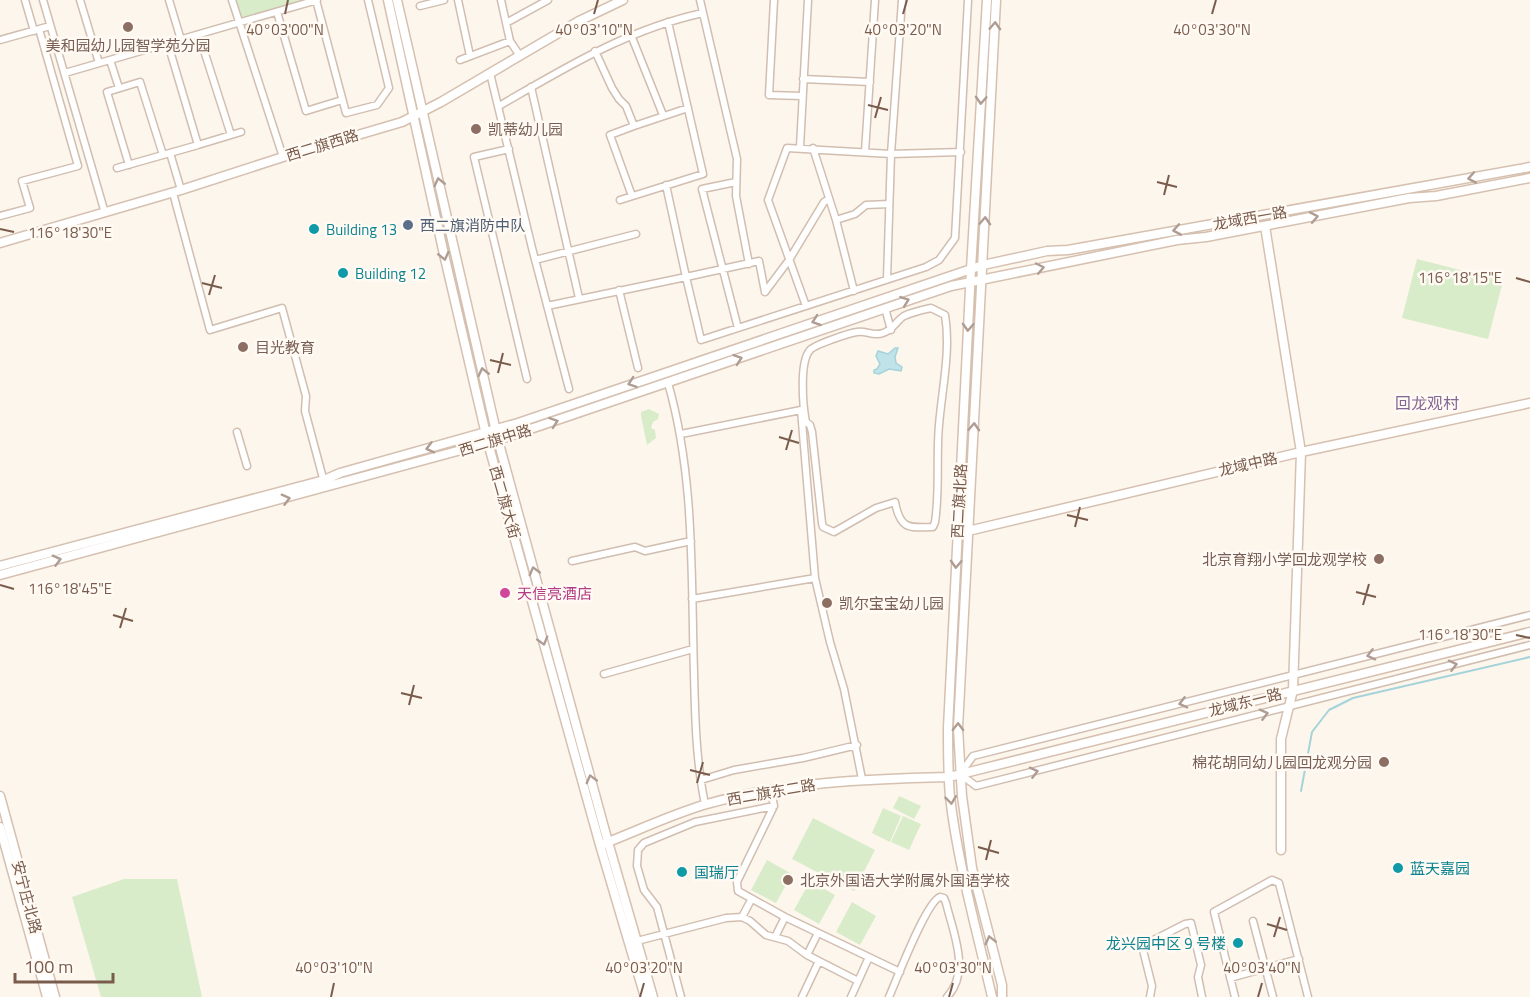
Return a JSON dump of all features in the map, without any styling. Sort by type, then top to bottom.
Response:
[{"type":"main road","name":"西二旗大街","points":[[388,0],[498,440],[645,997]]},
{"type":"main road","name":"西二旗大街","points":[[397,0],[443,250],[488,443],[604,844],[637,941],[653,997]]},
{"type":"main road","name":"西二旗西路","points":[[0,243],[177,192],[397,123],[418,114],[579,21],[623,0]]},
{"type":"main road","name":"西二旗北路","points":[[987,0],[948,716],[949,777],[954,828],[962,872],[992,997]]},
{"type":"main road","name":"西二旗北路","points":[[996,0],[958,728],[960,774],[972,868],[1002,985],[1002,997]]},
{"type":"main road","name":"龙域西一路","points":[[971,268],[1047,251],[1068,250],[1530,167]]},
{"type":"main road","name":"龙域西一路","points":[[982,279],[1177,240],[1530,178]]},
{"type":"main road","points":[[1265,226],[1301,452],[1293,690],[1281,739],[1281,850]]},
{"type":"main road","name":"西二旗中路","points":[[0,575],[325,484],[340,473],[496,429],[971,268]]},
{"type":"main road","name":"西二旗中路","points":[[0,566],[488,443],[934,291],[982,279]]},
{"type":"main road","name":"龙域中路","points":[[968,531],[1301,452],[1530,403]]},
{"type":"main road","name":"龙域东一路","points":[[949,777],[1530,632]]},
{"type":"main road","name":"西二旗东二路","points":[[604,844],[705,804],[771,790],[862,779],[949,777]]},
{"type":"main road","name":"安宁庄北路","points":[[0,796],[54,997]]},
{"type":"main road","name":"安宁庄北路","points":[[0,827],[47,997]]},
{"type":"street","points":[[0,216],[30,207],[22,182],[78,166],[25,0]]},
{"type":"street","points":[[43,0],[105,213]]},
{"type":"street","points":[[80,0],[99,63]]},
{"type":"street","points":[[169,0],[181,40]]},
{"type":"street","points":[[232,0],[283,157]]},
{"type":"street","points":[[65,73],[239,24],[301,2],[316,0],[346,113],[377,105],[388,88],[368,0]]},
{"type":"street","points":[[420,6],[444,0]]},
{"type":"street","points":[[459,0],[470,56]]},
{"type":"street","points":[[501,0],[510,41],[520,56]]},
{"type":"street","points":[[506,23],[548,0]]},
{"type":"street","points":[[700,0],[736,159],[736,196],[749,264]]},
{"type":"street","points":[[774,0],[769,94],[802,96]]},
{"type":"street","points":[[800,147],[807,0]]},
{"type":"street","points":[[866,152],[875,0]]},
{"type":"street","points":[[887,279],[891,153],[902,0]]},
{"type":"street","points":[[666,185],[701,340],[936,262],[955,238],[968,0]]},
{"type":"street","points":[[277,12],[306,111],[342,100]]},
{"type":"street","points":[[499,106],[596,51],[631,35],[703,13]]},
{"type":"street","points":[[620,200],[703,174],[668,22]]},
{"type":"street","points":[[0,39],[50,26]]},
{"type":"street","points":[[199,35],[231,135]]},
{"type":"street","points":[[631,35],[663,115]]},
{"type":"street","points":[[460,60],[510,41]]},
{"type":"street","points":[[168,44],[198,145]]},
{"type":"street","points":[[596,51],[612,88],[626,106],[633,126]]},
{"type":"street","points":[[110,60],[119,88]]},
{"type":"street","points":[[490,73],[569,389]]},
{"type":"street","points":[[803,80],[870,82]]},
{"type":"street","points":[[129,165],[106,92],[119,88],[140,82],[163,155]]},
{"type":"street","points":[[531,87],[579,298]]},
{"type":"street","points":[[632,196],[610,135],[688,108]]},
{"type":"street","points":[[117,168],[241,132]]},
{"type":"street","points":[[806,306],[768,200],[787,148],[891,153],[961,152]]},
{"type":"street","points":[[813,148],[836,220],[854,291]]},
{"type":"street","points":[[509,149],[474,157],[527,379]]},
{"type":"street","points":[[170,153],[210,330],[282,308],[306,396],[305,411],[325,484]]},
{"type":"street","points":[[736,182],[702,189],[738,328]]},
{"type":"street","points":[[547,306],[759,261],[765,292],[789,260],[824,202],[829,199]]},
{"type":"street","points":[[836,220],[855,214],[867,205],[889,204]]},
{"type":"street","points":[[535,260],[636,234]]},
{"type":"street","points":[[619,290],[638,368]]},
{"type":"street","points":[[885,308],[891,330]]},
{"type":"street","points":[[931,308],[945,315],[945,355],[935,522],[933,526],[915,528],[905,525],[901,522],[896,502],[876,508],[834,532],[823,527],[822,523],[812,432],[810,425],[806,422],[804,411],[804,361],[811,349],[857,332],[879,335],[891,330],[902,317],[914,312],[931,308]]},
{"type":"street","points":[[668,383],[681,434],[690,518],[694,709],[705,804]]},
{"type":"street","points":[[681,434],[801,410],[815,578],[844,689],[862,779]]},
{"type":"street","points":[[237,432],[247,466]]},
{"type":"street","points":[[572,561],[636,547],[645,551],[691,541]]},
{"type":"street","points":[[692,599],[815,578]]},
{"type":"street","points":[[1530,615],[973,756],[960,774],[976,786],[1530,645]]},
{"type":"street","points":[[604,674],[693,649]]},
{"type":"street","points":[[701,780],[734,770],[803,758],[857,745]]},
{"type":"street","points":[[771,790],[774,807],[737,882],[738,891],[751,900],[900,972]]},
{"type":"street","points":[[681,997],[657,907],[644,890],[636,854],[640,846],[695,822],[774,807]]},
{"type":"street","points":[[1235,997],[1214,912],[1272,880],[1280,883],[1308,997]]},
{"type":"street","points":[[889,997],[932,902],[940,897],[944,898],[960,965],[951,993],[947,997]]},
{"type":"street","points":[[742,917],[751,900]]},
{"type":"street","points":[[637,941],[726,918],[742,917],[764,934],[790,942],[807,955],[858,981]]},
{"type":"street","points":[[775,937],[785,917]]},
{"type":"street","points":[[1253,921],[1274,997]]},
{"type":"street","points":[[1150,997],[1152,986],[1142,946],[1191,923],[1201,965],[1198,977],[1202,997]]},
{"type":"street","points":[[807,955],[818,933]]},
{"type":"street","points":[[851,997],[869,957]]},
{"type":"street","points":[[1230,978],[1299,959]]},
{"type":"street","points":[[802,997],[819,961]]},
{"type":"green space","points":[[232,0],[300,0],[302,4],[239,23]]},
{"type":"green space","points":[[1417,259],[1503,281],[1488,339],[1402,318]]},
{"type":"green space","points":[[649,409],[659,414],[651,428],[655,430],[656,438],[647,445],[641,412]]},
{"type":"green space","points":[[899,796],[921,806],[914,819],[893,808]]},
{"type":"green space","points":[[883,808],[901,816],[890,842],[872,833]]},
{"type":"green space","points":[[903,816],[921,824],[909,850],[891,842]]},
{"type":"green space","points":[[813,818],[875,850],[854,891],[792,859]]},
{"type":"green space","points":[[767,860],[792,874],[776,903],[751,890]]},
{"type":"green space","points":[[124,879],[177,879],[202,997],[101,997],[72,897]]},
{"type":"green space","points":[[810,881],[835,895],[819,924],[794,910]]},
{"type":"green space","points":[[852,902],[876,916],[860,945],[836,932]]},
{"type":"water","points":[[898,348],[895,357],[896,363],[902,367],[901,371],[889,369],[879,374],[874,373],[880,364],[876,356],[878,351],[888,354]]},
{"type":"waterway","points":[[1301,791],[1312,732],[1329,710],[1353,698],[1530,657]]},
{"type":"place","name":"美和园幼儿园智学苑分园","points":[[128,27]]},
{"type":"place","name":"凯蒂幼儿园","points":[[476,129]]},
{"type":"place","name":"西二旗消防中队","points":[[408,225]]},
{"type":"place","name":"Building 13","points":[[314,229]]},
{"type":"place","name":"Building 12","points":[[343,273]]},
{"type":"place","name":"目光教育","points":[[243,347]]},
{"type":"place","name":"北京育翔小学回龙观学校","points":[[1379,559]]},
{"type":"place","name":"天信亮酒店","points":[[505,593]]},
{"type":"place","name":"凯尔宝宝幼儿园","points":[[827,603]]},
{"type":"place","name":"棉花胡同幼儿园回龙观分园","points":[[1384,762]]},
{"type":"place","name":"蓝天嘉园","points":[[1398,868]]},
{"type":"place","name":"国瑞厅","points":[[682,872]]},
{"type":"place","name":"北京外国语大学附属外国语学校","points":[[788,880]]},
{"type":"place","name":"龙兴园中区 9 号楼","points":[[1238,943]]},
{"type":"district","name":"回龙观村","points":[[1427,403]]}]
